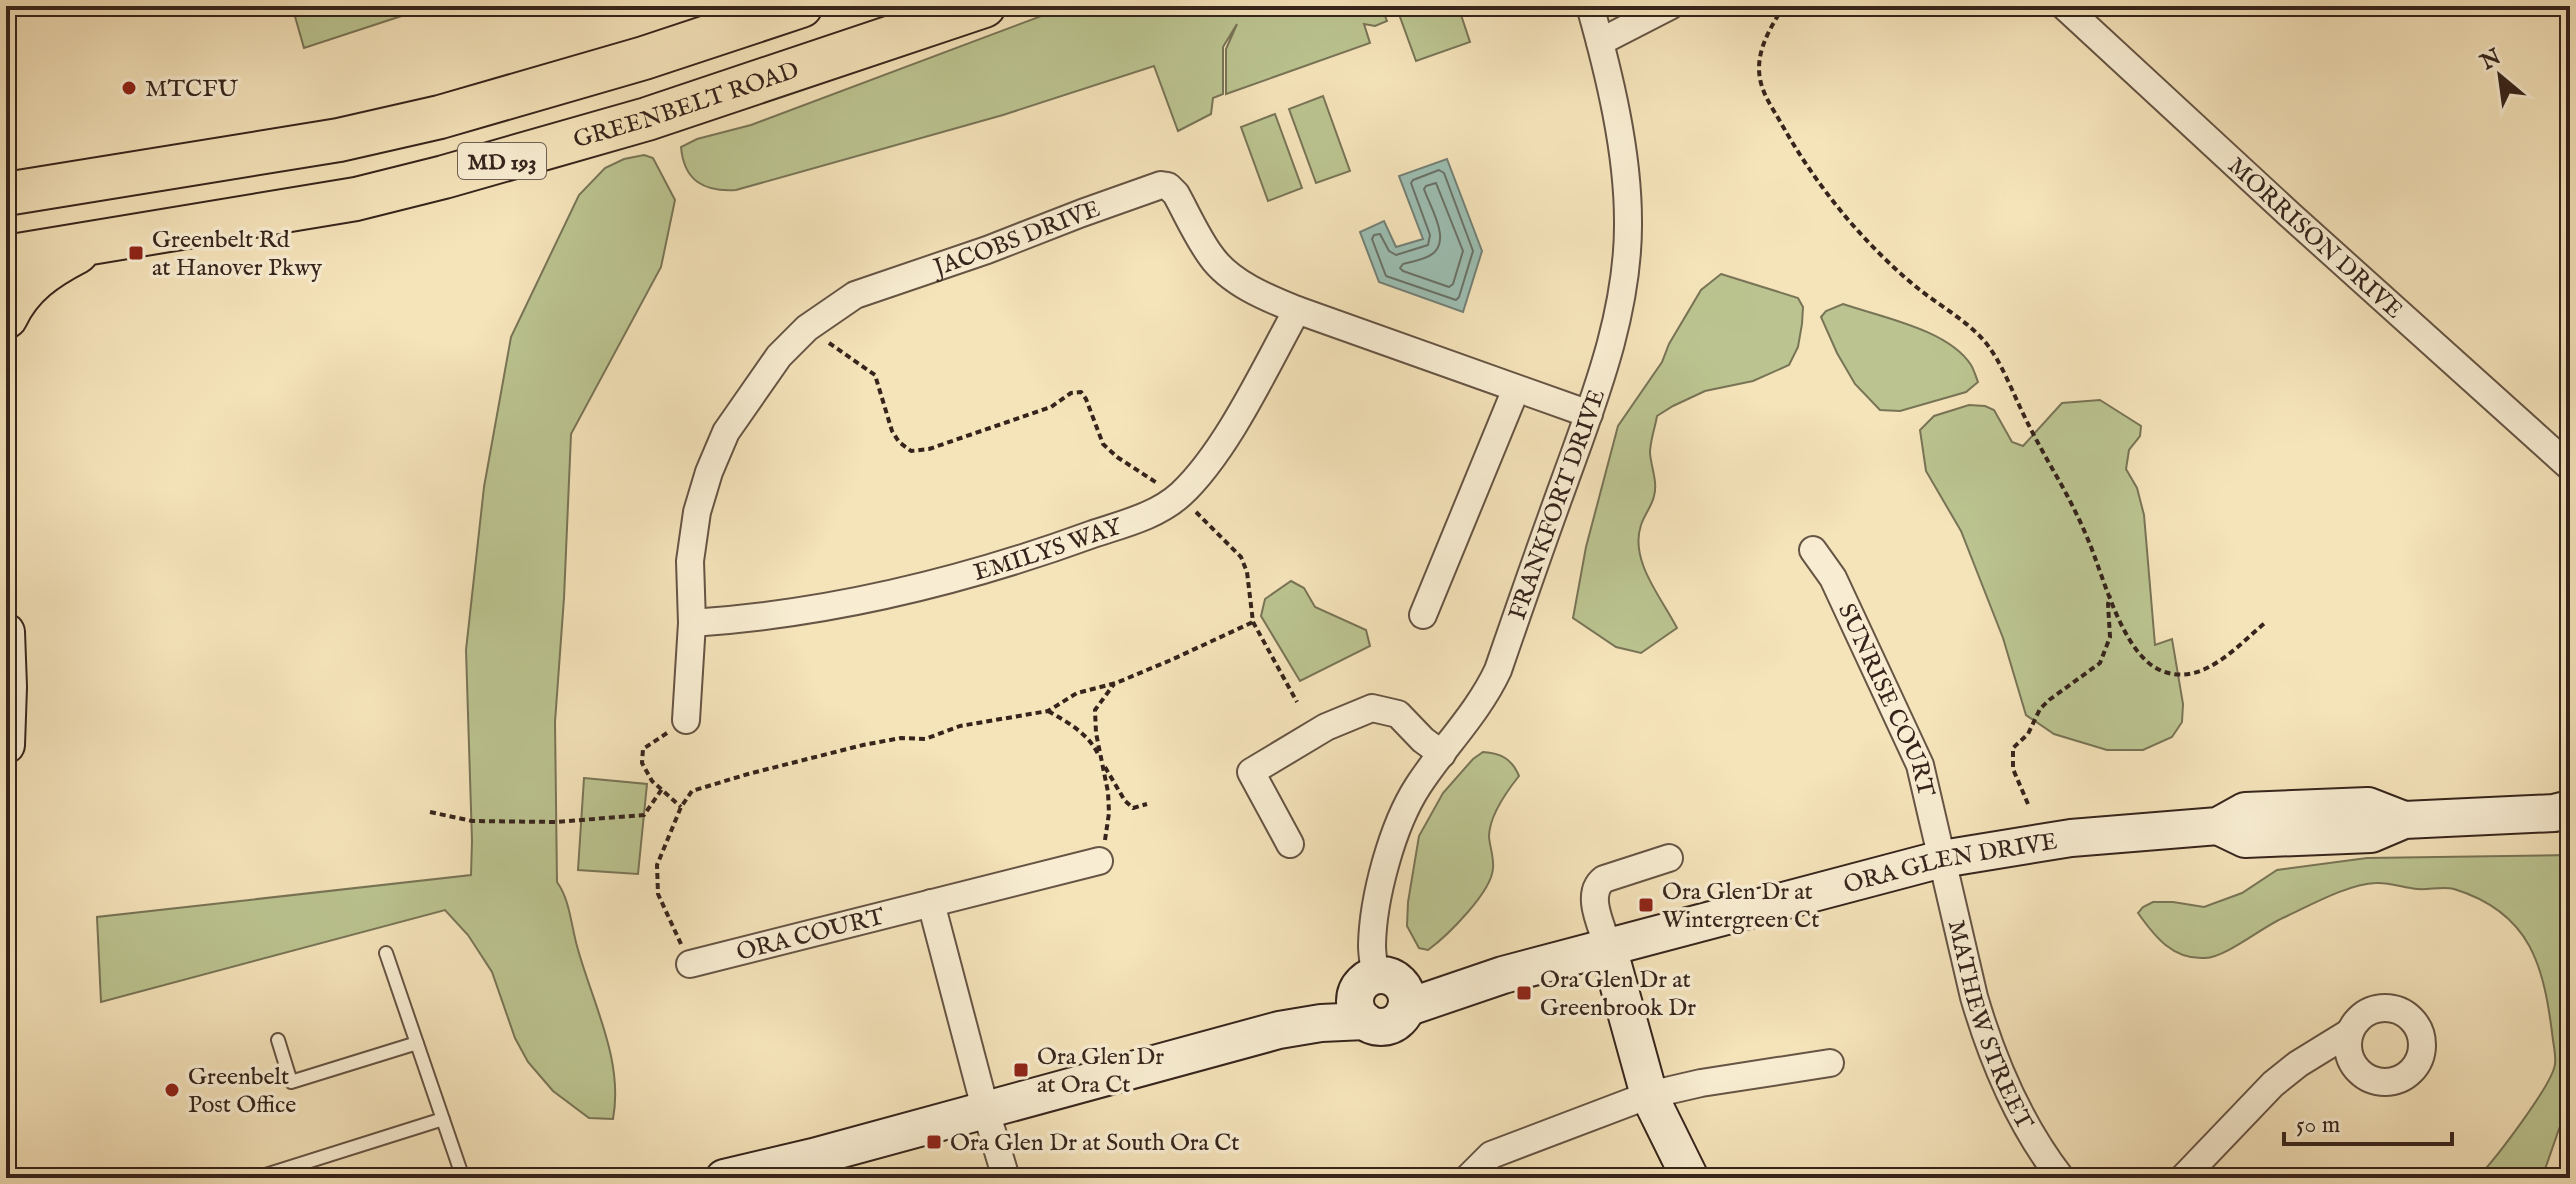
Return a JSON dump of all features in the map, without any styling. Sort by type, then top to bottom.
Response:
[{"type":"main road","name":"MD 193","points":[[6,194],[339,140],[440,117],[644,58],[801,6]]},
{"type":"main road","name":"GREENBELT ROAD","points":[[6,257],[356,199],[444,177],[634,123],[984,6]]},
{"type":"main road","points":[[6,317],[27,285],[50,266],[93,243]]},
{"type":"street","name":"FRANKFORT DRIVE","points":[[1381,997],[1372,945],[1390,845],[1417,787],[1487,693],[1498,670],[1589,414],[1619,309],[1629,219],[1622,148],[1590,6]]},
{"type":"street","points":[[1600,42],[1670,6]]},
{"type":"street","name":"MORRISON DRIVE","points":[[2064,6],[2570,467]]},
{"type":"street","name":"JACOBS DRIVE","points":[[686,720],[692,623],[690,561],[697,512],[726,432],[779,356],[807,328],[855,295],[1161,185],[1168,186],[1176,194],[1211,257],[1225,271],[1264,296],[1589,414]]},
{"type":"street","name":"EMILYS WAY","points":[[692,623],[776,616],[843,605],[936,583],[1043,553],[1156,512],[1179,496],[1213,456],[1297,310]]},
{"type":"street","points":[[1423,615],[1516,389]]},
{"type":"street","name":"SUNRISE COURT","points":[[1813,550],[1833,578],[1920,765],[1942,859]]},
{"type":"street","points":[[6,632],[7,729]]},
{"type":"street","points":[[1290,844],[1251,772],[1326,727],[1372,708],[1388,710],[1398,714],[1423,740],[1442,754]]},
{"type":"street","name":"ORA GLEN DRIVE","points":[[724,1178],[813,1157],[1279,1030],[1321,1023],[1381,997],[1503,975],[1942,859],[2071,838],[2218,826],[2245,811],[2368,806],[2404,820],[2565,815]]},
{"type":"street","points":[[1669,858],[1604,879],[1593,892],[1649,1095],[1690,1178]]},
{"type":"street","name":"MATHEW STREET","points":[[1942,859],[1974,997],[1993,1057],[2031,1134],[2061,1178]]},
{"type":"street","name":"ORA COURT","points":[[690,964],[1099,861]]},
{"type":"street","points":[[931,903],[1006,1178]]},
{"type":"street","points":[[2183,1178],[2273,1084],[2298,1064],[2350,1032]]},
{"type":"street","points":[[1468,1178],[1491,1155],[1649,1095],[1701,1083],[1830,1063]]},
{"type":"lane","points":[[386,953],[463,1178]]},
{"type":"lane","points":[[278,1040],[291,1082],[417,1043]]},
{"type":"lane","points":[[256,1178],[443,1119]]},
{"type":"path","points":[[1784,6],[1764,41],[1760,60],[1760,79],[1767,99],[1830,198],[1854,226],[1913,285],[1986,343],[2073,506],[2121,624],[2146,662],[2163,672],[2182,675],[2208,669],[2266,622]]},
{"type":"path","points":[[807,328],[875,375],[892,431],[899,442],[911,451],[929,449],[1051,407],[1071,393],[1081,392],[1103,444],[1127,464],[1179,496],[1241,557],[1247,572],[1253,622],[1297,702]]},
{"type":"path","points":[[2028,804],[2013,769],[2013,748],[2028,734],[2040,709],[2049,700],[2100,663],[2110,637],[2110,595]]},
{"type":"path","points":[[690,964],[658,894],[657,865],[681,807],[692,791],[863,745],[901,738],[925,739],[960,726],[1048,711],[1077,693],[1116,683],[1253,622]]},
{"type":"path","points":[[1099,861],[1109,813],[1095,710],[1116,683]]},
{"type":"path","points":[[1048,711],[1092,741],[1125,801],[1133,808],[1147,804]]},
{"type":"path","points":[[681,807],[652,781],[642,763],[643,749],[686,720]]},
{"type":"path","points":[[430,812],[472,821],[556,822],[644,815],[662,789]]},
{"type":"green space","points":[[292,6],[432,6],[304,48]]},
{"type":"green space","points":[[1068,6],[1246,6],[1244,12],[1248,6],[1381,6],[1387,21],[1375,26],[1364,24],[1370,43],[1226,94],[1226,49],[1237,24],[1223,47],[1223,94],[1213,98],[1211,114],[1178,131],[1154,66],[1003,115],[736,190],[705,186],[686,168],[681,147],[697,139],[751,125]]},
{"type":"green space","points":[[1396,6],[1458,6],[1470,42],[1416,61]]},
{"type":"green space","points":[[1323,96],[1350,171],[1316,183],[1289,109]]},
{"type":"green space","points":[[1275,114],[1302,188],[1268,201],[1241,127]]},
{"type":"green space","points":[[644,155],[653,158],[675,200],[661,267],[571,434],[555,722],[557,882],[567,905],[605,1031],[614,1075],[613,1119],[589,1118],[553,1091],[528,1062],[515,1038],[492,972],[468,935],[445,910],[101,1002],[97,917],[471,875],[466,650],[484,487],[511,337],[579,195],[605,168],[624,159]]},
{"type":"green space","points":[[1721,274],[1798,298],[1803,307],[1798,347],[1789,365],[1753,381],[1705,391],[1657,416],[1650,453],[1655,491],[1641,525],[1639,552],[1649,579],[1677,628],[1641,653],[1616,647],[1573,618],[1586,547],[1618,426],[1662,362],[1669,344],[1701,290]]},
{"type":"green space","points":[[1843,304],[1913,326],[1947,343],[1971,365],[1978,382],[1966,392],[1900,411],[1880,410],[1855,384],[1821,317],[1826,311]]},
{"type":"green space","points":[[2100,400],[2141,426],[2140,436],[2129,450],[2126,469],[2137,488],[2144,515],[2155,645],[2172,639],[2183,704],[2182,722],[2172,737],[2143,750],[2107,750],[2054,734],[2026,715],[2003,638],[1961,531],[1926,471],[1920,430],[1934,416],[1969,405],[1985,406],[1994,410],[2012,442],[2023,446],[2062,403]]},
{"type":"green space","points":[[1291,581],[1304,588],[1315,607],[1366,630],[1370,646],[1300,681],[1261,616],[1265,599]]},
{"type":"green space","points":[[1483,752],[1505,758],[1519,776],[1492,821],[1489,837],[1493,864],[1491,878],[1477,901],[1446,935],[1428,950],[1419,948],[1407,926],[1419,836],[1443,793]]},
{"type":"green space","points":[[584,778],[647,784],[638,874],[578,870]]},
{"type":"green space","points":[[2570,855],[2570,1109],[2559,1129],[2542,1178],[2477,1178],[2534,1104],[2555,1064],[2545,989],[2538,966],[2517,928],[2501,912],[2480,899],[2454,889],[2365,884],[2318,901],[2276,921],[2234,947],[2205,958],[2194,958],[2174,951],[2158,938],[2138,913],[2153,902],[2204,907],[2242,893],[2277,870],[2367,858]]},
{"type":"water","points":[[1447,159],[1482,251],[1463,312],[1379,282],[1360,232],[1384,221],[1396,247],[1423,239],[1399,176]]},
{"type":"place","name":"MTCFU","points":[[129,88]]},
{"type":"place","name":"Greenbelt Rd at Hanover Pkwy","points":[[136,253]]},
{"type":"place","name":"Ora Glen Dr at Wintergreen Ct","points":[[1646,905]]},
{"type":"place","name":"Ora Glen Dr at Greenbrook Dr","points":[[1524,993]]},
{"type":"place","name":"Ora Glen Dr at Ora Ct","points":[[1021,1070]]},
{"type":"place","name":"Greenbelt Post Office","points":[[172,1090]]},
{"type":"place","name":"Ora Glen Dr at South Ora Ct","points":[[934,1142]]}]
